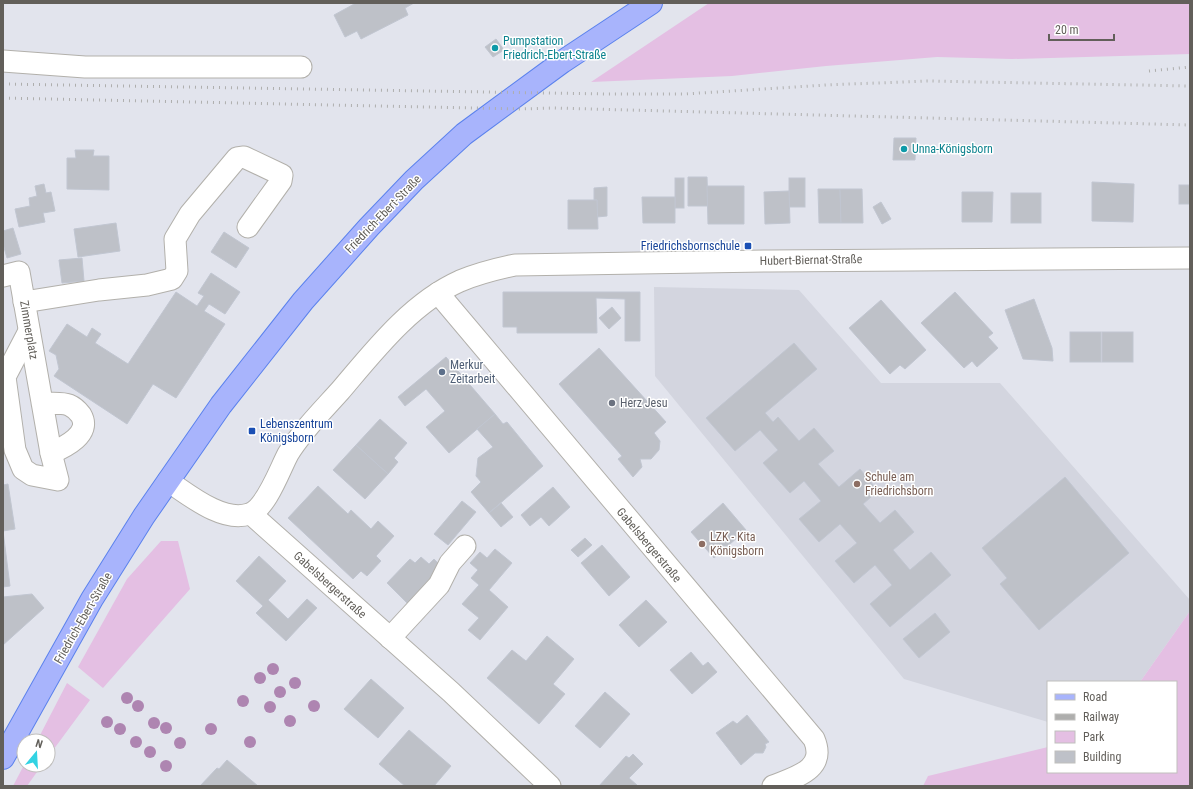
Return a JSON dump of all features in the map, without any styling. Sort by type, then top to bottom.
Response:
[{"type":"main road","name":"Friedrich-Ebert-Straße","points":[[3,758],[92,599],[168,481],[221,405],[303,301],[369,227],[414,180],[464,134],[562,62],[651,3]]},
{"type":"street","points":[[3,61],[86,67],[301,67]]},
{"type":"street","points":[[24,302],[99,290],[147,285],[172,279],[176,271],[175,239],[190,214],[232,163],[237,158],[244,157],[282,174],[281,181],[248,227]]},
{"type":"street","name":"Hubert-Biernat-Straße","points":[[438,293],[459,281],[489,271],[515,265],[769,260],[1190,258]]},
{"type":"street","name":"Zimmerplatz","points":[[3,276],[19,272],[51,453],[58,480],[44,479],[32,475],[23,469],[15,450],[5,377],[29,331]]},
{"type":"street","points":[[168,481],[214,509],[236,517],[251,514],[264,501],[276,482],[288,454],[305,431],[386,339],[416,309],[438,293]]},
{"type":"street","name":"Gabelsbergerstraße","points":[[438,293],[814,739],[819,749],[813,766],[802,774],[773,786]]},
{"type":"street","points":[[42,403],[71,405],[80,413],[83,419],[83,428],[79,436],[61,449],[51,453]]},
{"type":"street","name":"Gabelsbergerstraße","points":[[251,514],[390,638],[550,786]]},
{"type":"street","points":[[390,638],[440,585],[450,563],[465,546]]},
{"type":"shaded area","points":[[654,287],[799,290],[881,383],[1000,383],[1190,600],[1190,611],[1141,681],[1047,681],[1047,722],[904,679],[655,376]]},
{"type":"green space","points":[[709,3],[1190,3],[1190,54],[1012,59],[937,57],[826,66],[732,76],[591,82]]},
{"type":"green space","points":[[161,541],[178,541],[190,589],[103,688],[78,667],[127,579]]},
{"type":"green space","points":[[1190,611],[1190,786],[923,786],[928,776],[1047,747],[1047,773],[1177,773],[1177,681],[1141,681]]},
{"type":"green space","points":[[67,683],[90,700],[56,746],[56,733],[41,733]]},
{"type":"green space","points":[[20,773],[36,773],[27,786],[13,786]]},
{"type":"building","points":[[356,3],[414,3],[405,8],[408,15],[361,39],[357,31],[345,37],[334,15]]},
{"type":"building","name":"Pumpstation Friedrich-Ebert-Straße","points":[[496,39],[504,50],[493,57],[485,47]]},
{"type":"building","name":"Unna-Königsborn","points":[[894,138],[916,138],[915,160],[893,160]]},
{"type":"building","points":[[75,150],[94,150],[93,156],[109,156],[109,190],[67,189],[67,158],[76,158]]},
{"type":"building","points":[[688,177],[707,177],[708,206],[688,206]]},
{"type":"building","points":[[675,178],[684,178],[684,208],[675,208]]},
{"type":"building","points":[[789,178],[805,178],[805,207],[789,207]]},
{"type":"building","points":[[1092,182],[1134,184],[1133,222],[1092,221]]},
{"type":"building","points":[[44,184],[46,193],[51,192],[55,211],[43,213],[45,222],[19,227],[15,209],[30,206],[29,198],[37,196],[35,186]]},
{"type":"building","points":[[1179,185],[1190,185],[1190,204],[1179,204]]},
{"type":"building","points":[[707,186],[744,186],[744,224],[708,224]]},
{"type":"building","points":[[607,187],[607,216],[597,217],[597,200],[594,200],[594,188]]},
{"type":"building","points":[[818,189],[840,189],[841,223],[819,223]]},
{"type":"building","points":[[840,189],[862,189],[863,223],[841,223]]},
{"type":"building","points":[[789,191],[790,223],[765,224],[764,192]]},
{"type":"building","points":[[962,192],[993,192],[992,222],[962,222]]},
{"type":"building","points":[[1011,193],[1041,193],[1041,223],[1011,223]]},
{"type":"building","points":[[642,197],[675,197],[675,223],[643,223]]},
{"type":"building","points":[[568,200],[597,200],[598,229],[568,229]]},
{"type":"building","points":[[881,202],[891,219],[882,224],[873,207]]},
{"type":"building","points":[[116,223],[120,251],[78,257],[74,229]]},
{"type":"building","points":[[13,228],[21,254],[7,258],[3,244],[3,231]]},
{"type":"building","points":[[224,232],[249,248],[236,268],[211,252]]},
{"type":"building","points":[[82,258],[84,281],[62,283],[59,260]]},
{"type":"building","points":[[211,273],[240,292],[225,314],[209,304],[204,311],[225,324],[176,398],[153,384],[127,424],[54,376],[59,369],[56,355],[49,351],[67,324],[87,337],[92,328],[101,334],[95,343],[128,364],[176,292],[197,306],[204,296],[198,293]]},
{"type":"building","points":[[503,292],[640,292],[640,341],[625,341],[625,299],[596,298],[597,333],[517,333],[517,327],[503,327]]},
{"type":"building","points":[[955,292],[993,333],[988,337],[998,348],[977,367],[972,361],[964,368],[921,323]]},
{"type":"building","points":[[1034,299],[1052,348],[1053,361],[1023,359],[1005,310]]},
{"type":"building","points":[[881,300],[926,350],[905,369],[900,365],[890,374],[849,328]]},
{"type":"building","points":[[612,307],[621,318],[609,329],[599,318]]},
{"type":"building","points":[[1070,332],[1101,332],[1101,362],[1070,362]]},
{"type":"building","points":[[1102,332],[1133,332],[1133,362],[1102,362]]},
{"type":"building","name":"Schule am Friedrichsborn","points":[[794,343],[817,369],[765,413],[773,422],[778,417],[799,441],[814,428],[834,451],[818,464],[839,487],[860,469],[878,491],[863,504],[880,523],[895,510],[914,532],[893,550],[910,570],[931,552],[951,575],[890,627],[870,604],[892,585],[875,565],[854,583],[835,561],[857,543],[840,524],[819,542],[799,519],[821,501],[804,481],[790,493],[763,463],[778,450],[760,430],[735,451],[706,418]]},
{"type":"building","name":"Herz Jesu","points":[[599,348],[666,422],[654,433],[660,441],[659,450],[651,459],[640,459],[642,467],[633,477],[618,459],[622,456],[559,384]]},
{"type":"building","points":[[446,357],[495,414],[449,453],[426,427],[445,411],[426,389],[405,406],[398,397]]},
{"type":"building","points":[[495,414],[503,424],[507,422],[543,466],[489,513],[471,492],[481,482],[476,476],[478,458],[493,447],[477,429]]},
{"type":"building","points":[[380,419],[407,443],[394,458],[398,462],[388,474],[356,445]]},
{"type":"building","points":[[356,445],[388,474],[365,499],[333,470]]},
{"type":"building","points":[[1065,477],[1129,553],[1039,630],[1000,584],[1007,578],[982,548]]},
{"type":"building","points":[[8,484],[15,529],[3,531],[3,485]]},
{"type":"building","points":[[318,486],[348,514],[351,510],[371,529],[378,521],[394,536],[376,556],[381,561],[367,576],[361,571],[353,579],[288,518]]},
{"type":"building","points":[[553,487],[570,507],[549,526],[541,517],[530,526],[521,515]]},
{"type":"building","points":[[462,501],[476,512],[448,545],[434,534]]},
{"type":"building","points":[[501,503],[513,517],[501,527],[489,513]]},
{"type":"building","points":[[723,503],[746,530],[714,558],[691,532]]},
{"type":"building","points":[[3,531],[10,586],[3,587]]},
{"type":"building","points":[[585,538],[592,545],[578,557],[571,550]]},
{"type":"building","points":[[602,545],[630,577],[609,596],[581,563]]},
{"type":"building","points":[[495,549],[512,563],[489,590],[508,607],[480,640],[468,630],[479,618],[462,604],[479,585],[471,578],[478,570],[470,563],[480,552],[487,558]]},
{"type":"building","points":[[259,556],[286,581],[268,600],[288,619],[307,599],[317,608],[286,641],[256,613],[263,606],[236,581]]},
{"type":"building","points":[[421,557],[429,564],[434,559],[445,570],[410,606],[387,583],[410,559],[415,563]]},
{"type":"building","points":[[32,594],[44,608],[3,645],[3,597]]},
{"type":"building","points":[[646,600],[667,622],[639,647],[619,625]]},
{"type":"building","points":[[935,613],[950,632],[919,658],[903,639]]},
{"type":"building","points":[[547,636],[574,659],[553,684],[565,694],[539,724],[487,678],[512,650],[526,661]]},
{"type":"building","points":[[691,652],[703,666],[708,662],[717,672],[692,694],[670,670]]},
{"type":"building","points":[[371,679],[404,708],[378,738],[344,709]]},
{"type":"building","points":[[605,692],[630,714],[600,748],[575,726]]},
{"type":"building","points":[[747,715],[769,742],[765,744],[766,747],[763,753],[755,753],[741,765],[716,733],[733,721],[737,724]]},
{"type":"building","points":[[409,730],[451,766],[434,786],[405,786],[379,764]]},
{"type":"building","points":[[633,754],[643,764],[629,778],[638,786],[599,786],[626,756],[629,758]]},
{"type":"building","points":[[227,760],[258,786],[200,786]]},
{"type":"railway","points":[[1149,71],[1190,67]]},
{"type":"railway","points":[[3,84],[608,94],[685,94],[826,85],[927,81],[1190,86]]},
{"type":"railway","points":[[3,98],[520,109],[554,108],[1190,125]]},
{"type":"place","name":"Pumpstation Friedrich-Ebert-Straße","points":[[495,48]]},
{"type":"place","name":"Unna-Königsborn","points":[[904,149]]},
{"type":"place","name":"Friedrichsbornschule","points":[[748,246]]},
{"type":"place","name":"Merkur Zeitarbeit","points":[[442,372]]},
{"type":"place","name":"Herz Jesu","points":[[612,403]]},
{"type":"place","name":"Lebenszentrum Königsborn","points":[[252,431]]},
{"type":"place","name":"Schule am Friedrichsborn","points":[[857,484]]},
{"type":"place","name":"LZK - Kita Königsborn","points":[[702,544]]}]
